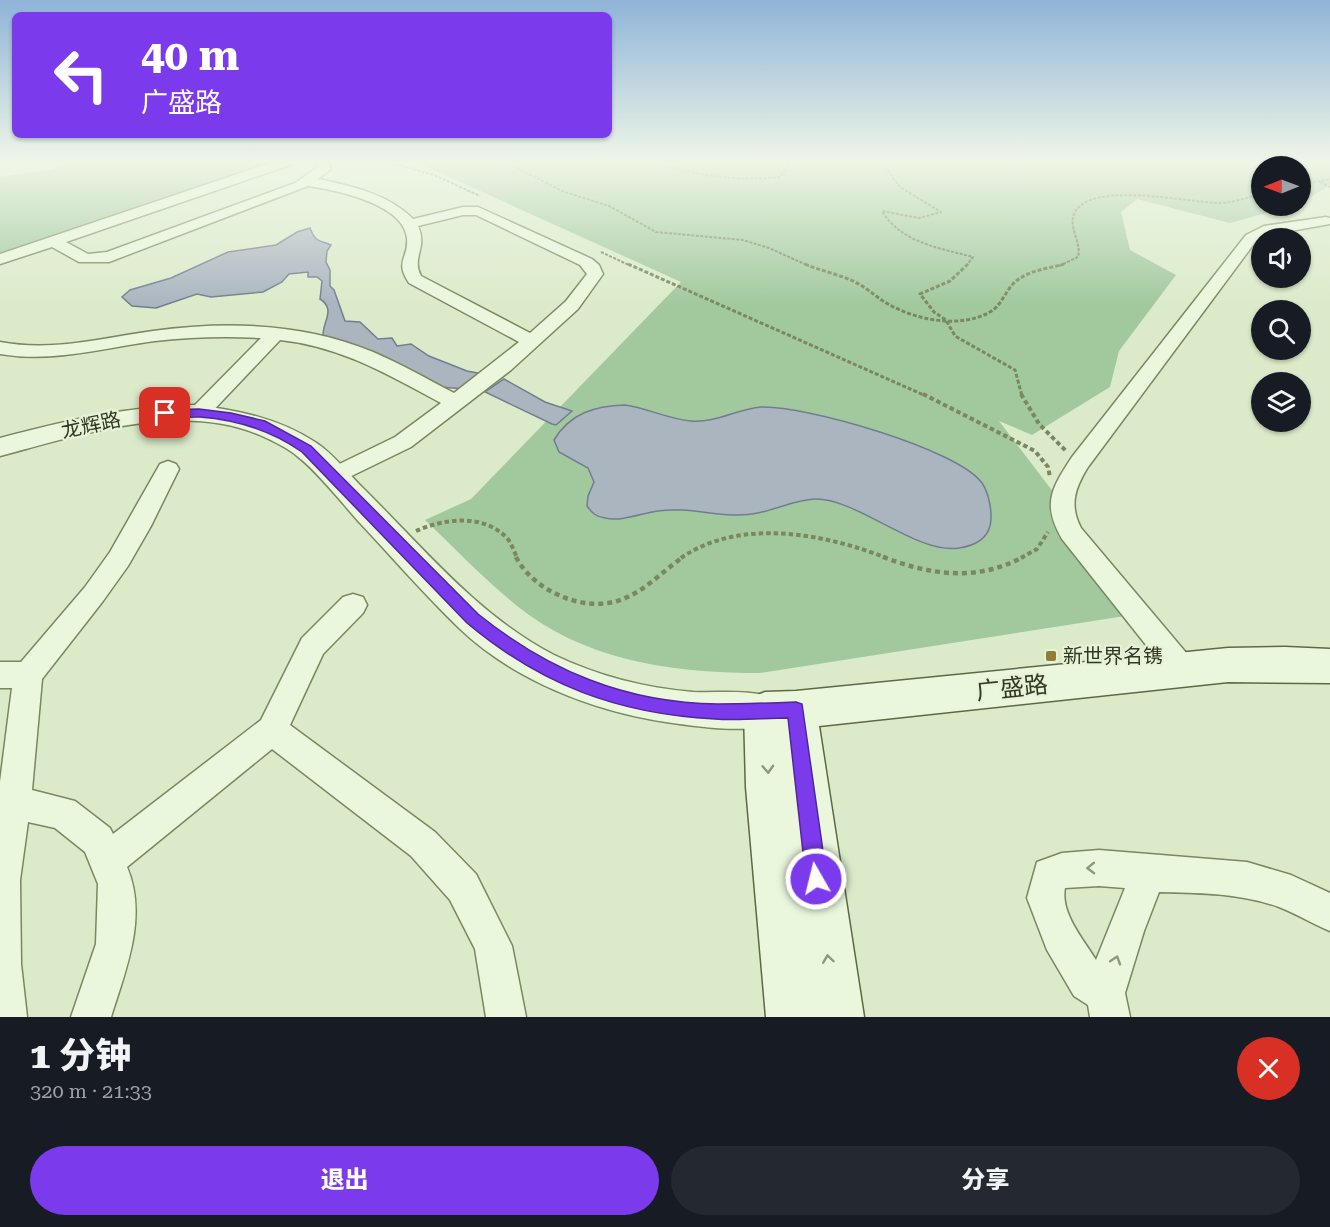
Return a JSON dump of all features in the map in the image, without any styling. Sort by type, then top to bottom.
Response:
[{"type":"main road","name":"广盛路","points":[[781,710],[1228,665],[1330,666]]},
{"type":"main road","points":[[781,710],[769,787],[794,1017]]},
{"type":"main road","points":[[781,710],[804,787],[836,1017]]},
{"type":"street","points":[[0,259],[146,209]]},
{"type":"street","points":[[53,241],[86,259],[109,257],[235,209]]},
{"type":"street","points":[[391,209],[409,224],[415,239],[408,260],[409,270],[415,279],[531,341]]},
{"type":"street","points":[[333,477],[403,442],[504,366],[572,305],[594,278],[595,271],[590,265],[478,212],[464,211],[409,224]]},
{"type":"street","points":[[1183,670],[1081,546],[1064,519],[1061,494],[1080,462],[1251,238],[1264,231],[1326,221]]},
{"type":"street","points":[[0,348],[43,354],[158,335],[224,332],[275,334],[323,342],[366,356],[455,402]]},
{"type":"street","points":[[199,413],[275,334]]},
{"type":"street","name":"龙辉路","points":[[0,447],[88,424],[127,417],[199,413],[260,424],[285,435],[307,449],[472,619],[502,643],[536,665],[576,683],[620,698],[667,707],[716,712],[781,710]]},
{"type":"street","points":[[7,1017],[0,921],[2,880],[14,803],[14,675],[94,594],[139,526],[168,469]]},
{"type":"street","points":[[106,861],[272,730],[312,646],[353,605]]},
{"type":"street","points":[[272,730],[423,844],[463,887],[493,946],[506,1017]]},
{"type":"street","points":[[14,803],[63,813],[98,840],[116,884],[115,944],[91,1017]]},
{"type":"street","points":[[1108,1005],[1088,982],[1060,936],[1045,898],[1050,875],[1068,868],[1101,867],[1149,873],[1220,876],[1262,885],[1309,900],[1330,913]]},
{"type":"street","points":[[1108,1005],[1125,931],[1149,873]]},
{"type":"path","points":[[613,209],[633,223],[654,231],[755,243],[812,267],[852,280],[894,308],[919,316],[946,320],[972,318],[992,312],[1002,301],[1008,288],[1020,277],[1039,269],[1071,262],[1077,257],[1079,252],[1072,221],[1076,209]]},
{"type":"path","points":[[938,209],[941,212],[927,218],[911,219],[882,211],[885,218],[913,241],[973,258],[963,273],[949,283],[920,294],[934,312],[946,320],[955,336],[996,357],[1015,370],[1018,388],[1037,425],[1080,462]]},
{"type":"path","points":[[590,247],[685,291],[915,390],[1015,439],[1035,451],[1048,467],[1051,483]]},
{"type":"path","points":[[398,543],[419,530],[444,522],[469,520],[491,526],[508,538],[520,565],[533,579],[549,591],[574,600],[595,604],[620,602],[641,592],[691,552],[722,539],[788,536],[819,539],[851,546],[916,568],[951,574],[985,573],[1013,564],[1038,548],[1051,527]]},
{"type":"green space","points":[[0,209],[130,209],[0,253]]},
{"type":"green space","points":[[521,209],[1124,209],[1121,212],[1130,250],[1176,275],[1119,351],[1110,387],[1032,435],[999,421],[1093,544],[1151,612],[760,673],[700,671],[669,667],[640,662],[582,644],[529,615],[502,593],[425,520],[471,499],[681,282]]},
{"type":"green space","points":[[1178,209],[1251,209],[1251,216],[1255,216],[1230,223]]},
{"type":"shaded area","points":[[310,228],[316,238],[331,245],[327,251],[326,262],[330,270],[330,286],[334,290],[345,321],[360,322],[378,339],[392,338],[397,346],[411,344],[429,356],[467,371],[488,375],[466,389],[439,387],[362,349],[323,335],[328,311],[325,303],[320,299],[322,281],[317,277],[308,277],[308,272],[289,274],[282,282],[263,292],[211,297],[197,294],[156,308],[132,306],[122,297],[130,290],[171,278],[228,252],[276,245],[297,232]]},
{"type":"shaded area","points":[[504,379],[545,402],[572,411],[556,425],[485,392]]},
{"type":"shaded area","points":[[625,405],[691,421],[709,420],[761,407],[782,408],[878,431],[943,456],[967,470],[982,483],[987,492],[991,510],[990,526],[982,539],[974,544],[959,548],[942,548],[906,535],[849,507],[832,501],[815,499],[746,515],[671,510],[618,519],[599,517],[587,506],[588,496],[594,482],[588,468],[559,452],[554,440],[568,423],[584,413],[604,407]]},
{"type":"place","name":"新世界名镌","points":[[1051,656]]},
{"type":"route","points":[[165,413],[199,413],[260,424],[285,435],[307,449],[472,619],[502,643],[536,665],[576,683],[620,698],[667,707],[716,712],[796,710],[816,879]]}]
